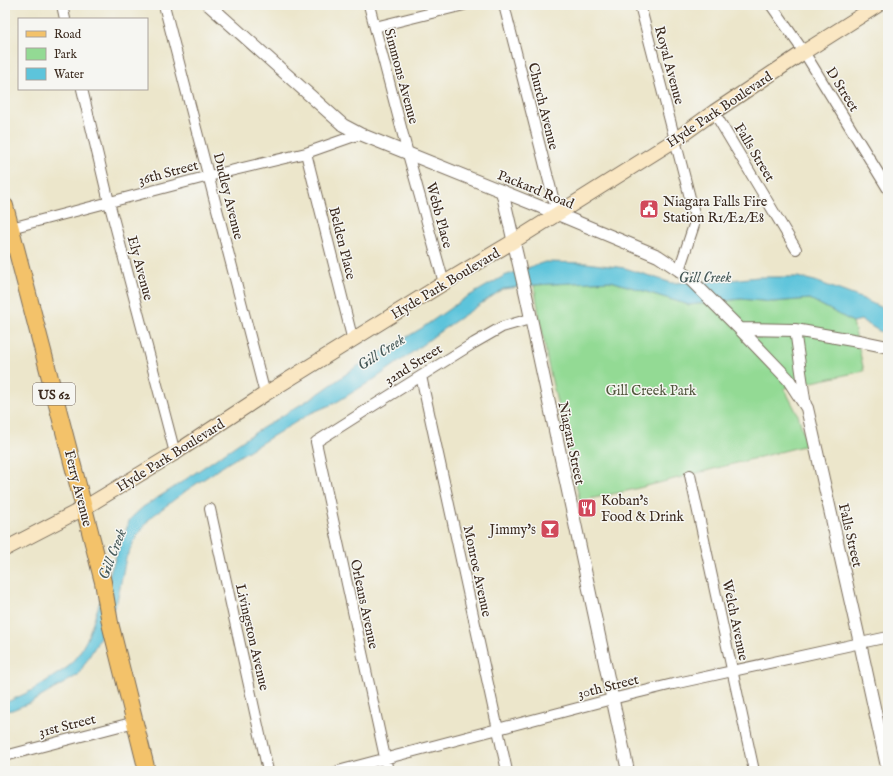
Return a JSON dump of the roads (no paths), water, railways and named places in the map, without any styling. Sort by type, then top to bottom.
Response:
[{"type":"main road","name":"Hyde Park Boulevard","points":[[5,549],[84,508],[175,453],[265,394],[353,341],[444,283],[514,242],[675,140],[804,52],[878,5]]},
{"type":"main road","name":"Ferry Avenue","points":[[5,206],[8,228],[84,508],[102,582],[110,623],[147,771]]},
{"type":"street","points":[[62,5],[65,18]]},
{"type":"street","name":"Dudley Avenue","points":[[164,5],[265,394]]},
{"type":"street","name":"Packard Road","points":[[208,5],[343,126],[658,256],[691,280],[740,329]]},
{"type":"street","name":"Simmons Avenue","points":[[369,5],[408,154]]},
{"type":"street","points":[[375,27],[464,5]]},
{"type":"street","name":"Church Avenue","points":[[504,5],[557,214]]},
{"type":"street","name":"Royal Avenue","points":[[640,5],[695,217],[694,225],[679,270]]},
{"type":"street","name":"D Street","points":[[771,5],[804,52],[888,189]]},
{"type":"street","name":"Ely Avenue","points":[[82,90],[109,202],[175,453]]},
{"type":"street","name":"Falls Street","points":[[714,112],[796,249]]},
{"type":"street","name":"36th Street","points":[[8,228],[209,176],[306,153],[360,134]]},
{"type":"street","name":"Belden Place","points":[[306,153],[353,341]]},
{"type":"street","name":"Webb Place","points":[[408,154],[444,283]]},
{"type":"street","name":"Niagara Street","points":[[502,191],[526,295],[628,771]]},
{"type":"street","name":"32nd Street","points":[[316,442],[502,326],[530,319]]},
{"type":"street","points":[[740,329],[795,330],[888,347]]},
{"type":"street","name":"Falls Street","points":[[740,329],[788,379],[807,408],[888,771]]},
{"type":"street","points":[[795,330],[807,408]]},
{"type":"street","name":"Monroe Avenue","points":[[421,376],[507,771]]},
{"type":"street","name":"Orleans Avenue","points":[[316,442],[388,771]]},
{"type":"street","name":"Welch Avenue","points":[[690,475],[754,771]]},
{"type":"street","name":"Livingston Avenue","points":[[210,509],[268,771]]},
{"type":"street","name":"30th Street","points":[[338,771],[612,699],[888,637]]},
{"type":"street","name":"31st Street","points":[[5,756],[135,722]]},
{"type":"water","points":[[545,262],[586,263],[625,268],[672,283],[722,281],[758,277],[798,277],[815,281],[861,298],[888,311],[888,334],[879,331],[861,320],[853,322],[810,299],[773,302],[741,299],[689,305],[611,281],[534,285],[503,289],[442,330],[373,380],[335,403],[311,413],[228,463],[187,490],[150,518],[135,539],[126,558],[117,601],[96,645],[78,675],[32,702],[12,710],[5,711],[5,703],[31,691],[68,667],[80,652],[87,639],[130,519],[143,507],[248,437],[321,392],[353,369],[422,328],[462,300],[504,276]]},
{"type":"place","name":"Niagara Falls Fire Station R1/E2/E8","points":[[649,209]]},
{"type":"place","name":"Koban's Food & Drink","points":[[587,508]]},
{"type":"place","name":"Jimmy's","points":[[550,529]]},
{"type":"water label","name":"Gill Creek","points":[[705,277]]},
{"type":"water label","name":"Gill Creek","points":[[381,352]]},
{"type":"water label","name":"Gill Creek","points":[[112,554]]},
{"type":"park label","name":"Gill Creek Park","points":[[651,390]]}]
